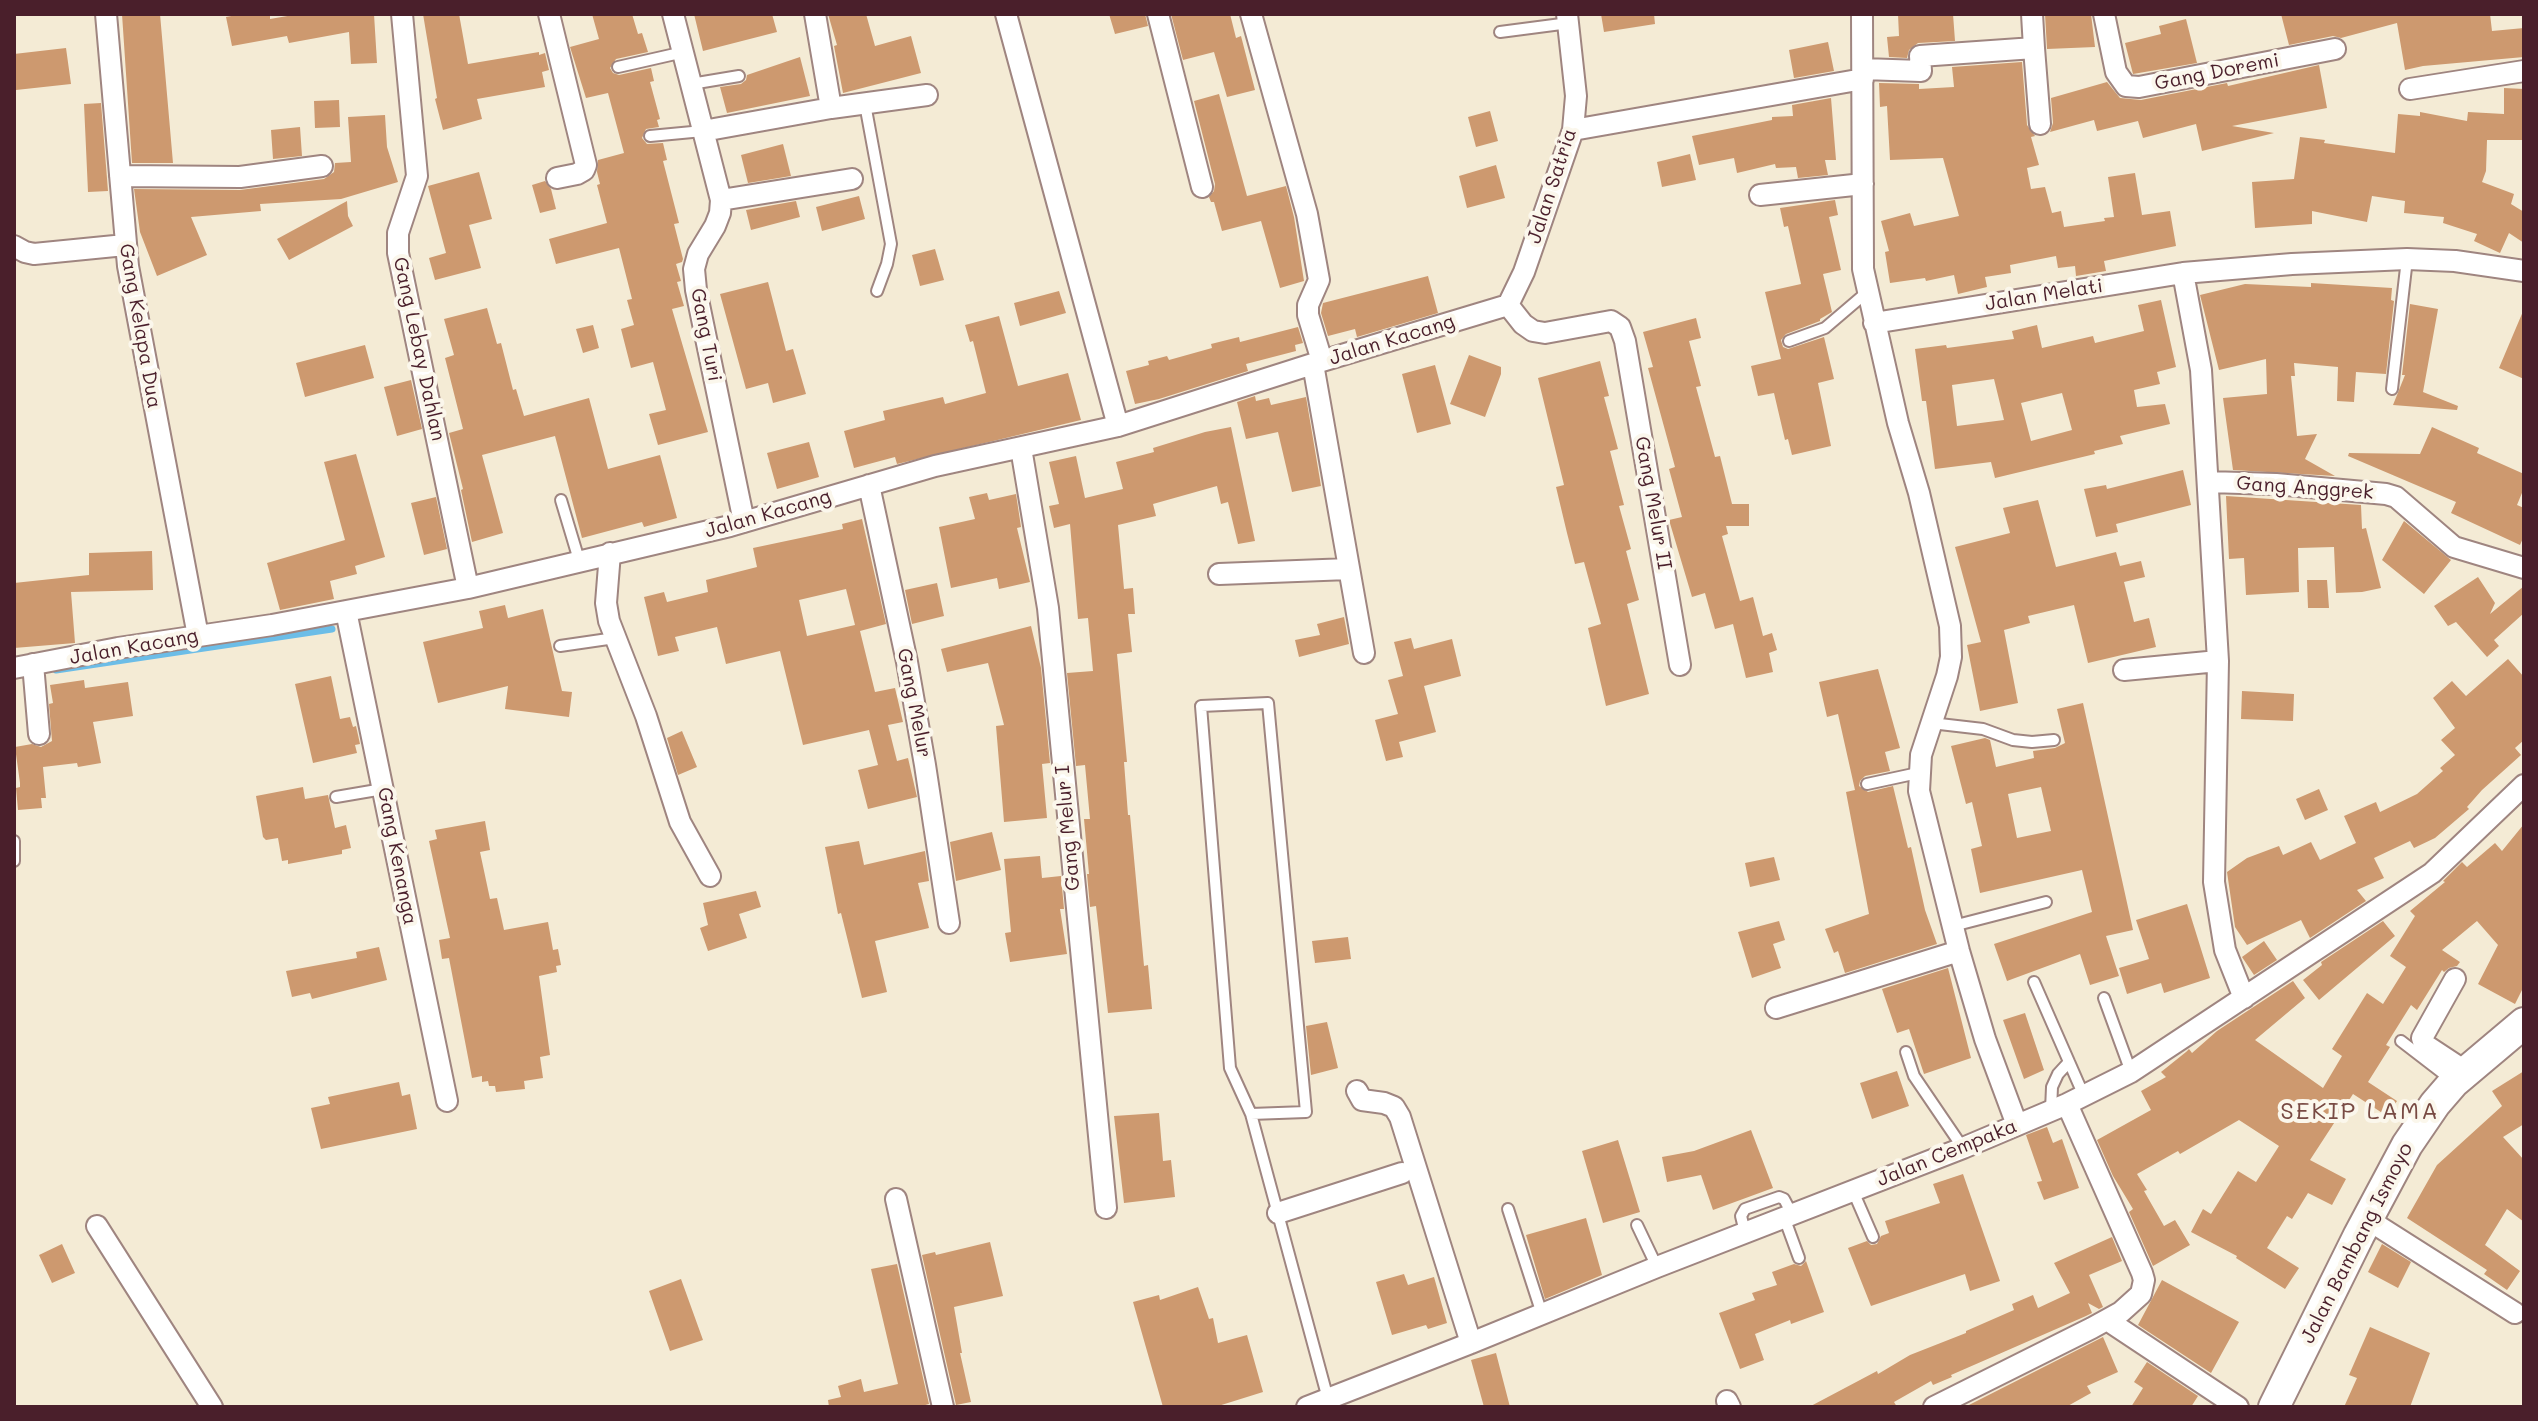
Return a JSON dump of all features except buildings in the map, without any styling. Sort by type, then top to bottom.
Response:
[{"type":"main road","name":"Jalan Bambang Ismoyo","points":[[2274,1407],[2367,1219],[2407,1145],[2435,1104],[2451,1070],[2524,1023]]},
{"type":"street","name":"Gang Kelapa Dua","points":[[106,14],[125,245],[198,636]]},
{"type":"street","name":"Gang Lebay Dahlan","points":[[402,14],[417,176],[398,233],[398,253],[468,588]]},
{"type":"street","points":[[549,14],[586,165],[577,174],[557,178]]},
{"type":"street","points":[[673,14],[721,200],[852,179]]},
{"type":"street","points":[[815,14],[831,108]]},
{"type":"street","points":[[1006,14],[1118,426]]},
{"type":"street","points":[[1158,14],[1202,187]]},
{"type":"street","points":[[1251,14],[1307,214],[1319,280],[1308,305],[1308,315],[1364,653]]},
{"type":"street","points":[[1862,14],[1861,245],[1866,293],[1919,493],[1950,626],[1951,657],[1929,723],[1918,773],[1919,791],[1959,951],[1985,1039],[2017,1125]]},
{"type":"street","points":[[2032,14],[2040,124]]},
{"type":"street","name":"Gang Doremi","points":[[2104,14],[2116,72],[2126,86],[2151,85],[2335,49]]},
{"type":"street","name":"Jalan Satria","points":[[1508,305],[1524,272],[1573,130],[1576,96],[1568,18]]},
{"type":"street","points":[[1573,130],[1863,74],[1921,71],[1920,56],[2034,48]]},
{"type":"street","points":[[2410,89],[2524,71]]},
{"type":"street","points":[[703,131],[927,95]]},
{"type":"street","points":[[120,176],[240,177],[322,166]]},
{"type":"street","points":[[1760,195],[1863,184]]},
{"type":"street","name":"Gang Turi","points":[[721,200],[715,226],[698,254],[694,269],[744,522]]},
{"type":"street","points":[[14,246],[34,254],[125,245]]},
{"type":"street","name":"Jalan Melati","points":[[1874,323],[2183,273],[2292,264],[2407,259],[2455,261],[2524,271]]},
{"type":"street","points":[[2183,273],[2201,370],[2218,661],[2214,882],[2221,935],[2244,998]]},
{"type":"street","name":"Jalan Kacang","points":[[29,671],[198,636],[468,588],[744,522],[935,466],[1118,426],[1508,305]]},
{"type":"street","name":"Gang Melur II","points":[[1508,305],[1533,331],[1545,333],[1611,321],[1620,327],[1625,341],[1680,665]]},
{"type":"street","name":"Gang Melur I","points":[[1021,448],[1048,608],[1106,1208]]},
{"type":"street","name":"Gang Anggrek","points":[[2208,482],[2276,484],[2386,494],[2396,497],[2454,547],[2522,562]]},
{"type":"street","name":"Gang Melur","points":[[869,485],[907,662],[949,923]]},
{"type":"street","points":[[610,553],[606,603],[615,638],[646,716],[680,822],[710,876]]},
{"type":"street","points":[[1219,574],[1349,569]]},
{"type":"street","name":"Gang Kenanga","points":[[346,611],[447,1101]]},
{"type":"street","points":[[2124,670],[2218,661]]},
{"type":"street","points":[[29,671],[39,734]]},
{"type":"street","name":"Jalan Cempaka","points":[[1307,1407],[1745,1232],[1855,1196],[2067,1104],[2131,1072],[2432,873],[2524,785]]},
{"type":"street","points":[[1776,1008],[1959,951]]},
{"type":"street","points":[[2451,1070],[2421,1049],[2422,1038],[2455,979]]},
{"type":"street","points":[[1357,1091],[1362,1100],[1394,1107],[1400,1117],[1471,1343]]},
{"type":"street","points":[[1934,1407],[2107,1320],[2141,1294],[2144,1280],[2067,1104]]},
{"type":"street","points":[[1278,1213],[1402,1173]]},
{"type":"street","points":[[896,1199],[943,1407]]},
{"type":"street","points":[[2367,1219],[2515,1313]]},
{"type":"street","points":[[97,1226],[212,1407]]},
{"type":"street","points":[[2107,1320],[2234,1405]]},
{"type":"lane","points":[[1533,27],[1535,14]]},
{"type":"lane","points":[[1500,32],[1568,18]]},
{"type":"lane","points":[[618,67],[684,52]]},
{"type":"lane","points":[[691,84],[739,76]]},
{"type":"lane","points":[[865,104],[891,244],[877,291]]},
{"type":"lane","points":[[650,136],[703,131]]},
{"type":"lane","points":[[2392,389],[2407,259]]},
{"type":"lane","points":[[1789,341],[1825,328],[1866,293]]},
{"type":"lane","points":[[561,500],[579,560]]},
{"type":"lane","points":[[560,646],[615,638]]},
{"type":"lane","points":[[1251,1114],[1306,1112],[1268,703],[1201,706],[1230,1068],[1251,1114],[1328,1399]]},
{"type":"lane","points":[[1929,723],[1983,729],[2013,740],[2054,740]]},
{"type":"lane","points":[[1867,784],[1918,773]]},
{"type":"lane","points":[[336,797],[383,789]]},
{"type":"lane","points":[[14,841],[14,861]]},
{"type":"lane","points":[[1953,926],[2046,902]]},
{"type":"lane","points":[[2034,982],[2069,1062],[2067,1104]]},
{"type":"lane","points":[[2104,998],[2131,1072]]},
{"type":"lane","points":[[2401,1041],[2421,1049]]},
{"type":"lane","points":[[1906,1052],[1914,1076],[1963,1148]]},
{"type":"lane","points":[[2067,1104],[2052,1087],[2069,1062]]},
{"type":"lane","points":[[1855,1196],[1873,1237]]},
{"type":"lane","points":[[1508,1209],[1542,1314]]},
{"type":"lane","points":[[1788,1220],[1799,1258]]},
{"type":"lane","points":[[1637,1225],[1657,1267]]},
{"type":"waterway","points":[[56,670],[332,629]]},
{"type":"district","name":"SEKIP LAMA","points":[[2360,1112]]}]
